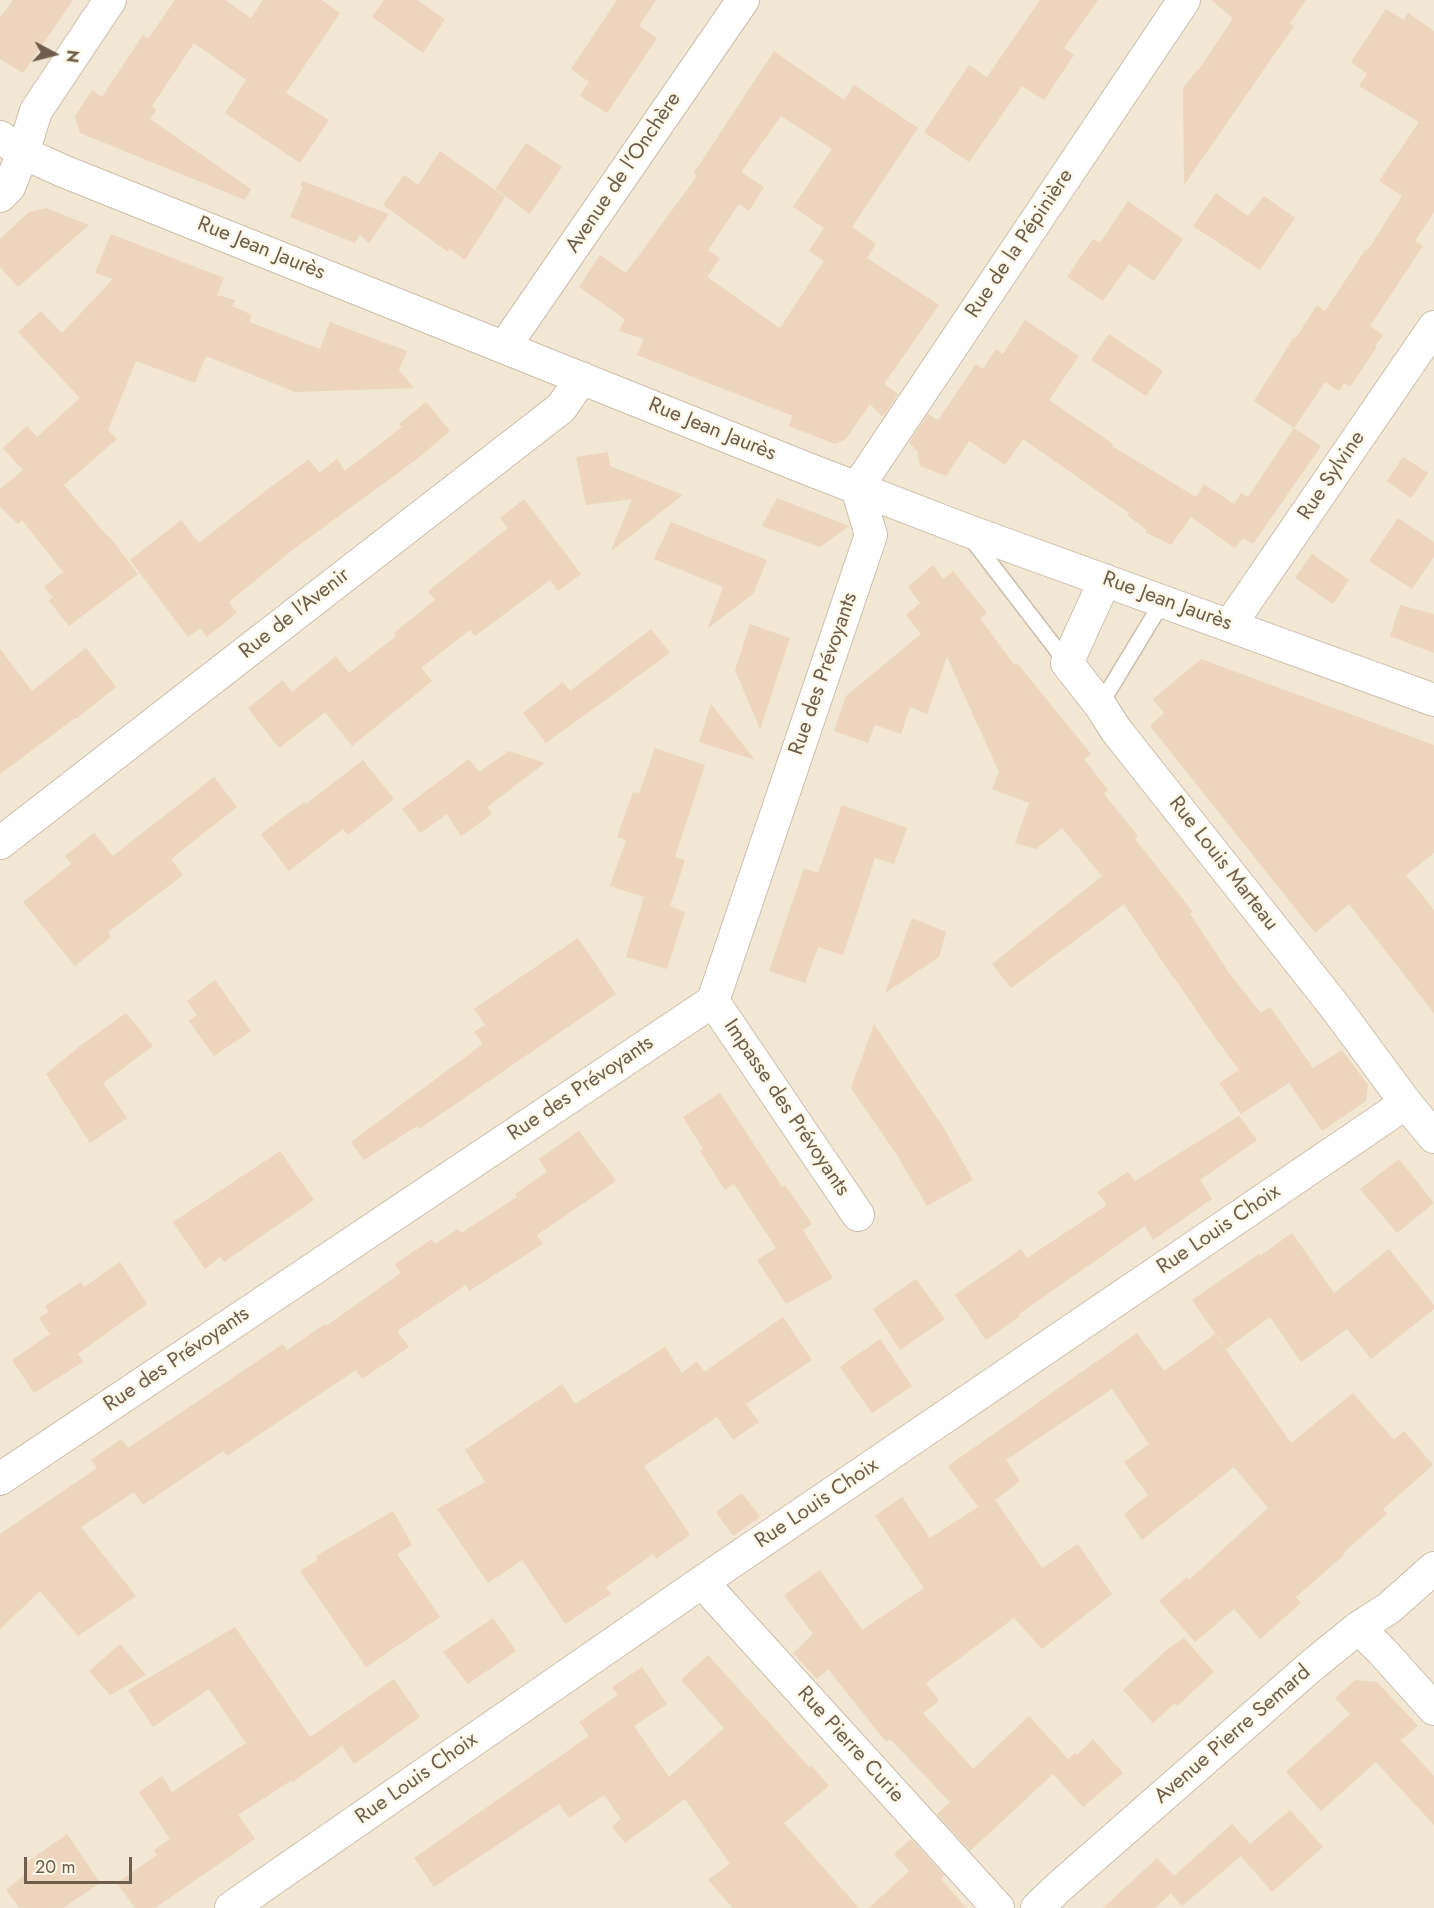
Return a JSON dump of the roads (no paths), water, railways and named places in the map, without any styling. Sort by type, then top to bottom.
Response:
[{"type":"street","points":[[0,195],[9,187],[11,145],[110,0]]},
{"type":"street","name":"Avenue de l'Onchère","points":[[505,346],[743,0]]},
{"type":"street","name":"Rue de la Pépinière","points":[[856,488],[1184,0]]},
{"type":"street","name":"Rue Jean Jaurès","points":[[11,145],[856,488],[1434,700]]},
{"type":"street","name":"Rue Sylvine","points":[[1230,625],[1434,327]]},
{"type":"street","name":"Rue de l'Avenir","points":[[0,843],[561,408],[582,378]]},
{"type":"street","name":"Rue des Prévoyants","points":[[0,1479],[713,1001],[871,535],[856,488]]},
{"type":"street","points":[[1068,663],[1106,580]]},
{"type":"street","name":"Rue Louis Marteau","points":[[1068,663],[1116,730],[1336,1008],[1434,1137]]},
{"type":"street","name":"Impasse des Prévoyants","points":[[713,1001],[858,1215]]},
{"type":"street","name":"Rue Louis Choix","points":[[231,1908],[702,1582],[1406,1103]]},
{"type":"street","name":"Avenue Pierre Semard","points":[[1037,1908],[1310,1667],[1358,1628],[1389,1608],[1434,1568]]},
{"type":"street","name":"Rue Pierre Curie","points":[[702,1582],[998,1908]]},
{"type":"street","points":[[1358,1628],[1434,1709]]},
{"type":"lane","points":[[963,529],[1068,663]]},
{"type":"lane","points":[[1100,705],[1163,601]]}]
